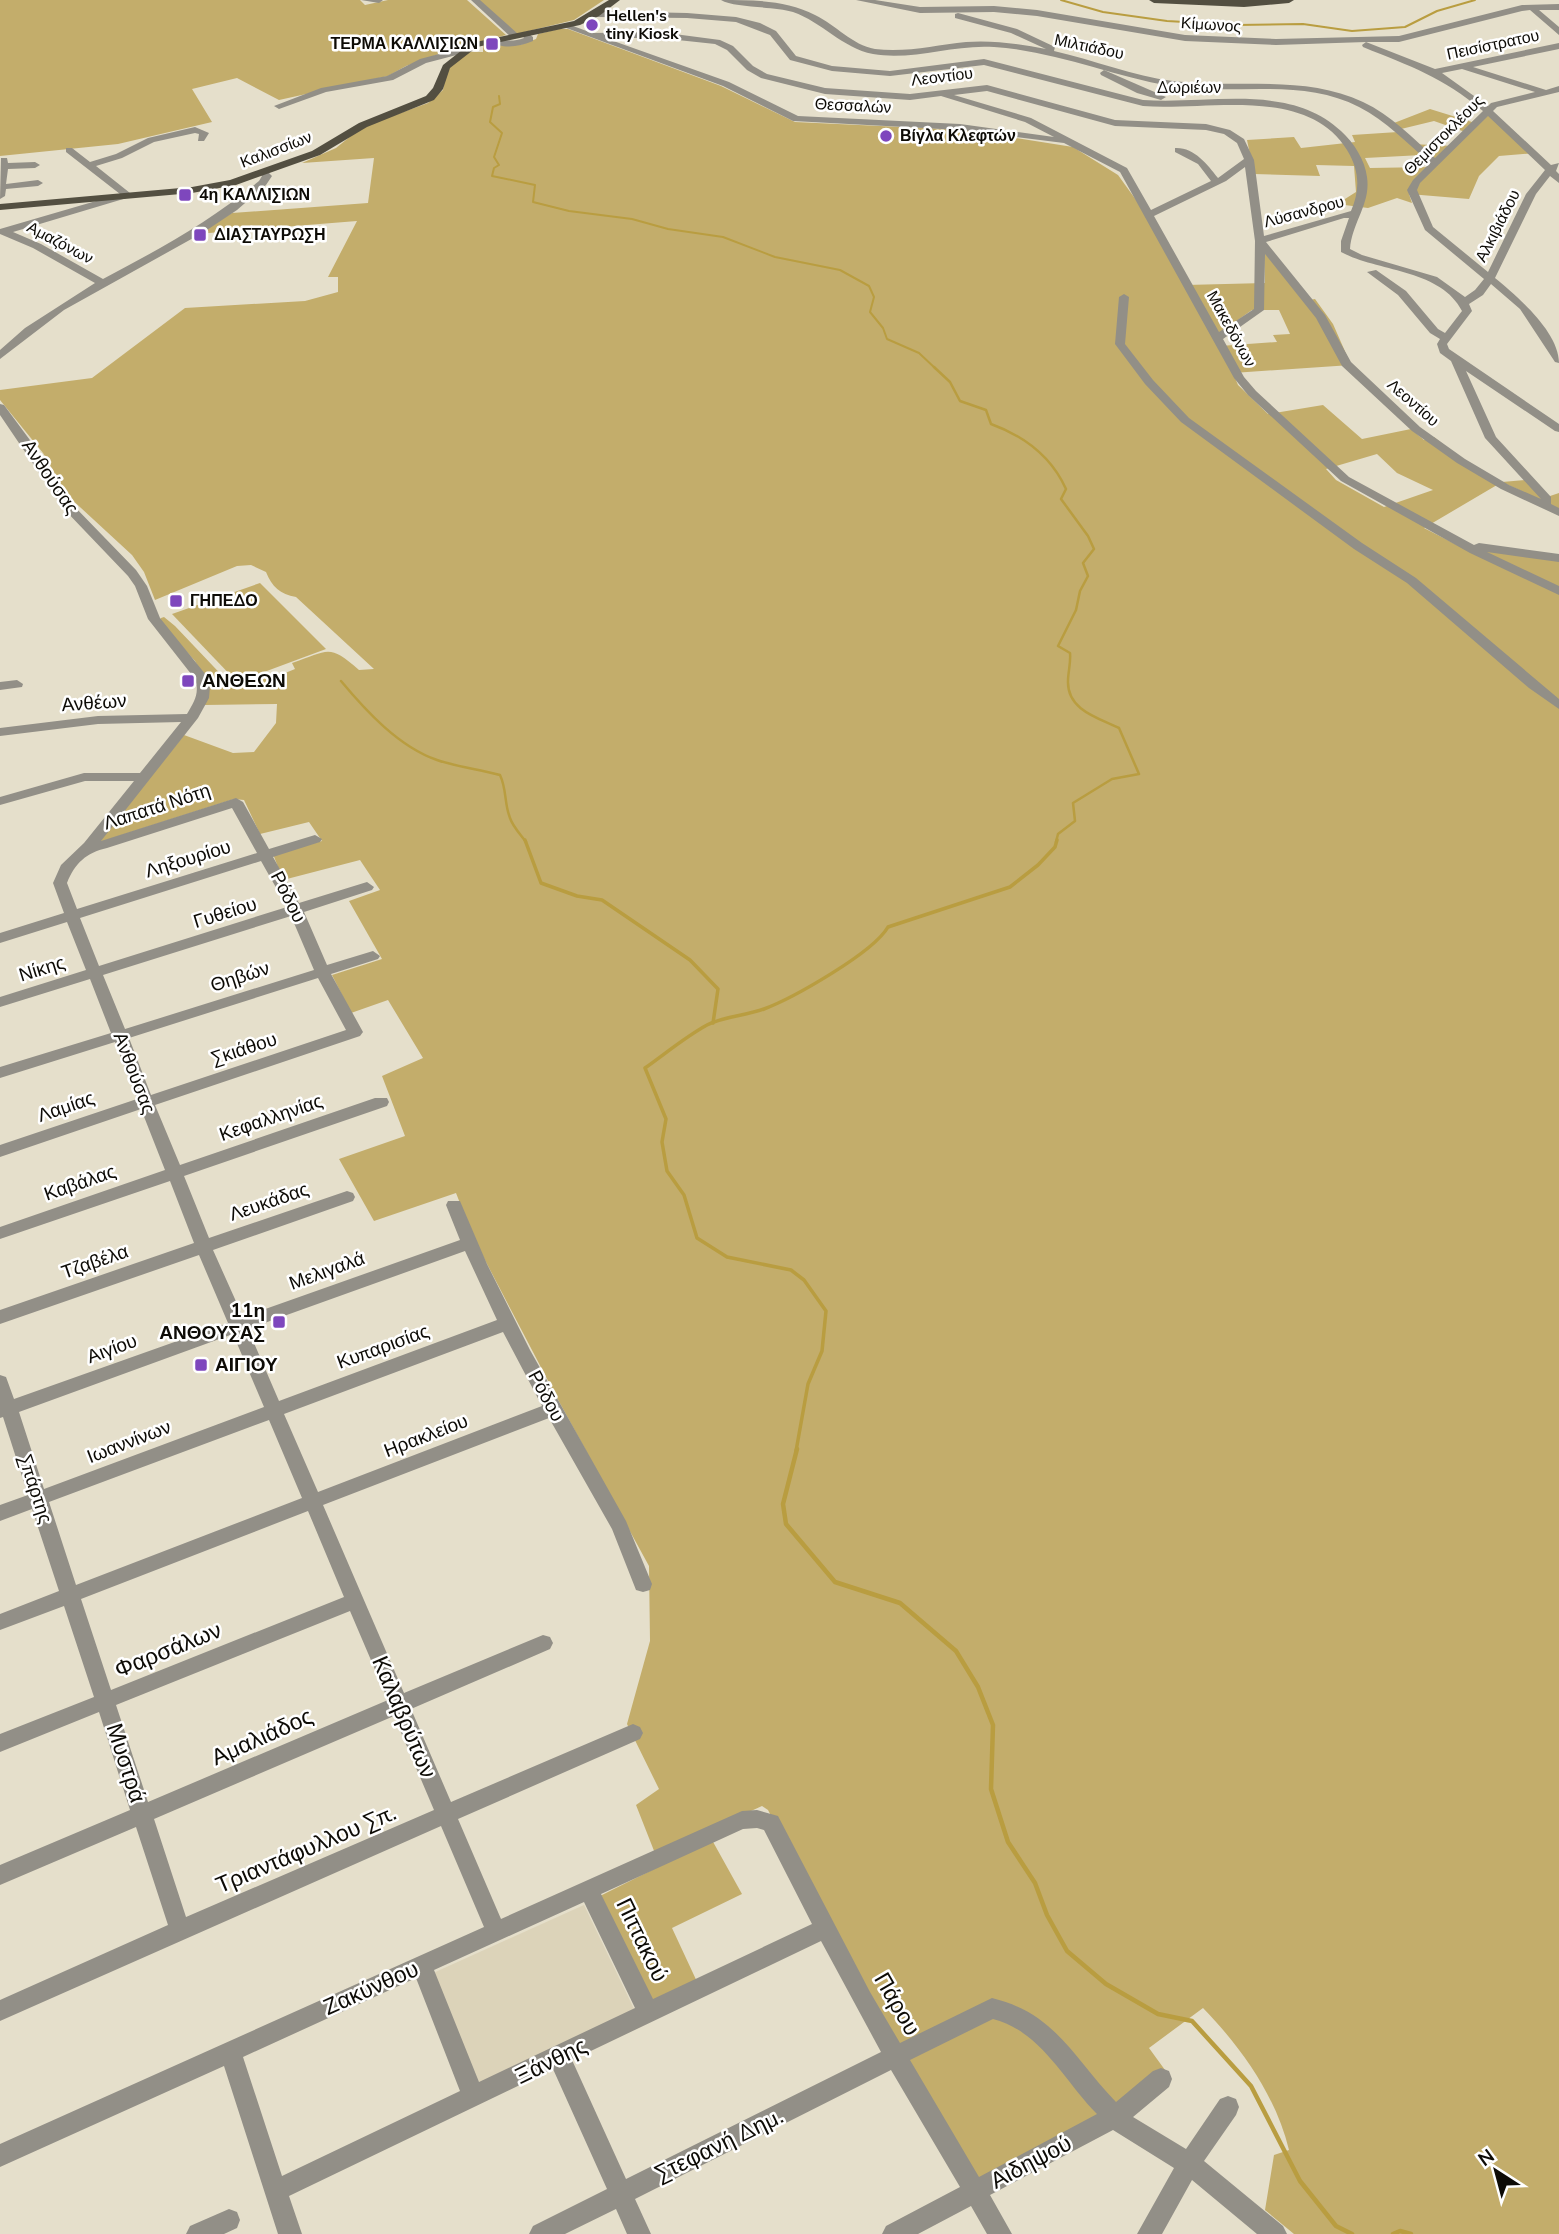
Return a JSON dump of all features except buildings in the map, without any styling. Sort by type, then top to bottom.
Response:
[{"type":"main road","name":"Καλισσίων","points":[[0,206],[219,187],[263,173],[316,153],[357,127],[430,98],[438,89],[446,67],[466,50],[493,40],[565,26],[596,14],[615,0]]},
{"type":"main road","points":[[1155,0],[1244,5],[1289,0]]},
{"type":"street","points":[[365,0],[379,0]]},
{"type":"street","points":[[475,0],[530,39],[516,43],[498,43],[493,40]]},
{"type":"street","name":"Μιλτιάδου","points":[[725,0],[772,5],[803,13],[817,19],[850,44],[873,51],[904,53],[948,45],[988,44],[1076,61],[1167,83],[1301,91],[1348,100],[1377,114],[1436,163]]},
{"type":"street","name":"Κίμωνος","points":[[860,0],[920,10],[989,9],[1037,13],[1191,39],[1359,41],[1405,38],[1531,7],[1559,7]]},
{"type":"street","points":[[1531,7],[1559,32]]},
{"type":"street","points":[[920,10],[984,21],[1018,33],[1144,93],[1201,105]]},
{"type":"street","name":"Δωριέων","points":[[596,14],[673,15],[747,23],[774,34],[793,58],[862,72],[893,74],[962,62],[984,62],[1143,103],[1270,104],[1304,113],[1332,126],[1351,148],[1361,168],[1363,194],[1344,247],[1347,252],[1427,276],[1465,302]]},
{"type":"street","name":"Θεσσαλών","points":[[565,26],[726,85],[796,119],[960,127],[1072,142]]},
{"type":"street","name":"Λεοντίου","points":[[593,35],[659,34],[713,41],[730,48],[758,73],[786,83],[825,91],[901,97],[976,87],[993,88],[1115,123],[1217,128],[1239,139],[1249,160]]},
{"type":"street","points":[[1359,41],[1434,72],[1555,166],[1559,180]]},
{"type":"street","name":"Πεισίστρατου","points":[[1434,72],[1559,46]]},
{"type":"street","points":[[279,106],[324,90],[390,78],[423,61],[466,50]]},
{"type":"street","points":[[1446,62],[1559,97]]},
{"type":"street","name":"Θεμιστοκλέους","points":[[1559,89],[1494,105],[1412,190],[1429,228],[1524,307],[1559,360]]},
{"type":"street","name":"Μακεδόνων","points":[[939,93],[1023,118],[1124,170],[1244,385],[1345,479],[1474,550],[1559,591]]},
{"type":"street","points":[[90,165],[119,156],[152,139],[195,130],[203,132],[201,139]]},
{"type":"street","points":[[69,150],[127,195]]},
{"type":"street","points":[[1178,150],[1198,159],[1216,182]]},
{"type":"street","points":[[1150,214],[1216,182],[1249,160],[1260,241],[1259,310],[1217,338]]},
{"type":"street","points":[[0,195],[3,163],[35,165]]},
{"type":"street","name":"Αλκιβιάδου","points":[[1465,302],[1478,294],[1490,278],[1541,178],[1555,166]]},
{"type":"street","points":[[0,356],[24,334],[104,284],[220,219],[263,183],[267,176],[263,173]]},
{"type":"street","points":[[1,187],[38,183]]},
{"type":"street","points":[[2,231],[127,195]]},
{"type":"street","name":"Λύσανδρου","points":[[1260,241],[1343,215],[1357,215]]},
{"type":"street","name":"Αμαζόνων","points":[[2,231],[37,246],[104,284]]},
{"type":"street","name":"Λεοντίου","points":[[1260,241],[1321,317],[1346,364],[1416,429],[1461,461],[1559,512]]},
{"type":"street","points":[[1372,272],[1402,293],[1434,331],[1445,337]]},
{"type":"street","points":[[1124,297],[1120,344],[1149,383],[1185,420],[1358,545],[1389,562],[1423,588],[1443,609],[1527,682],[1559,705]]},
{"type":"street","points":[[1465,302],[1466,314],[1445,337],[1442,347],[1456,362],[1559,429]]},
{"type":"street","points":[[1456,362],[1491,438],[1547,499],[1545,506]]},
{"type":"street","points":[[1469,391],[1492,384]]},
{"type":"street","name":"Ανθούσας","points":[[0,407],[67,506],[132,573],[141,586],[154,619],[201,678],[204,686],[203,698],[191,718],[89,846],[62,875],[62,890],[204,1247],[313,1502]]},
{"type":"street","points":[[1474,550],[1479,547],[1559,558]]},
{"type":"street","points":[[0,686],[17,684]]},
{"type":"street","name":"Ανθέων","points":[[0,732],[98,720],[191,718]]},
{"type":"street","points":[[0,801],[85,777],[143,778]]},
{"type":"street","name":"Λαπατά Νότη","points":[[89,846],[102,845],[236,802]]},
{"type":"street","name":"Ρόδου","points":[[236,802],[296,911],[322,972],[355,1032]]},
{"type":"street","name":"Ληξουρίου","points":[[72,915],[315,839]]},
{"type":"street","name":"Γυθείου","points":[[95,973],[367,887]]},
{"type":"street","points":[[0,938],[72,915]]},
{"type":"street","name":"Θηβών","points":[[0,1073],[373,956]]},
{"type":"street","name":"Νίκης","points":[[0,1002],[95,973]]},
{"type":"street","name":"Σκιάθου","points":[[145,1102],[355,1032]]},
{"type":"street","name":"Λαμίας","points":[[0,1152],[145,1102]]},
{"type":"street","name":"Κεφαλληνίας","points":[[174,1173],[381,1102]]},
{"type":"street","name":"Καβάλας","points":[[0,1233],[174,1173]]},
{"type":"street","name":"Λευκάδας","points":[[204,1247],[347,1197]]},
{"type":"street","name":"Ρόδου","points":[[454,1205],[508,1323],[628,1542],[643,1584]]},
{"type":"street","name":"Μελιγαλά","points":[[238,1326],[469,1242]]},
{"type":"street","name":"Τζαβέλα","points":[[0,1317],[204,1247]]},
{"type":"street","name":"Κυπαρισίας","points":[[274,1410],[508,1323]]},
{"type":"street","name":"Αιγίου","points":[[4,1410],[238,1326]]},
{"type":"street","name":"Σπάρτης","points":[[0,1382],[4,1410],[71,1596]]},
{"type":"street","name":"Ηρακλείου","points":[[313,1502],[553,1409]]},
{"type":"street","name":"Ιωαννίνων","points":[[0,1513],[274,1410]]},
{"type":"street","points":[[0,1622],[313,1502]]},
{"type":"street","name":"Καλαβρύτων","points":[[313,1502],[496,1931]]},
{"type":"street","name":"Μυστρά","points":[[71,1596],[180,1930]]},
{"type":"street","name":"Φαρσάλων","points":[[0,1743],[355,1601]]},
{"type":"street","name":"Αμαλιάδος","points":[[0,1875],[542,1643]]},
{"type":"street","name":"Τριαντάφυλλου Σπ.","points":[[0,2011],[633,1733]]},
{"type":"street","name":"Πάρου","points":[[742,1820],[757,1819],[771,1823],[862,1998],[1000,2234]]},
{"type":"street","name":"Ζακύνθου","points":[[0,2156],[742,1820]]},
{"type":"street","name":"Πιττακού","points":[[588,1889],[649,2013]]},
{"type":"street","name":"Ξάνθης","points":[[275,2191],[825,1928]]},
{"type":"street","points":[[421,1965],[474,2097]]},
{"type":"street","name":"Στεφανή Δημ.","points":[[541,2234],[992,2008],[1014,2012],[1040,2033],[1115,2117],[1189,2164],[1275,2234]]},
{"type":"street","points":[[230,2051],[290,2234]]},
{"type":"street","points":[[559,2057],[639,2234]]},
{"type":"street","name":"Αιδηψού","points":[[894,2234],[1115,2117],[1161,2079]]},
{"type":"street","points":[[1149,2234],[1189,2164],[1228,2107]]},
{"type":"street","points":[[198,2234],[229,2220]]},
{"type":"shaded area","points":[[0,0],[360,0],[365,5],[388,0],[467,0],[506,35],[450,50],[406,66],[388,76],[279,100],[237,78],[192,89],[212,122],[118,144],[0,156]]},
{"type":"shaded area","points":[[479,0],[604,0],[574,20],[516,34]]},
{"type":"shaded area","points":[[568,29],[721,86],[795,122],[965,130],[1073,147],[1118,175],[1144,211],[1186,285],[1265,283],[1264,252],[1304,301],[1315,299],[1333,324],[1351,365],[1233,373],[1238,385],[1268,414],[1323,405],[1362,439],[1411,429],[1424,440],[1434,437],[1464,461],[1502,482],[1424,528],[1457,545],[1559,560],[1559,2234],[1294,2234],[1265,2210],[1274,2155],[1289,2150],[1283,2130],[1255,2073],[1231,2039],[1203,2008],[1149,2048],[1165,2070],[1118,2106],[978,2180],[862,1990],[768,1810],[762,1806],[707,1831],[742,1894],[672,1928],[699,1986],[654,2009],[598,1897],[660,1866],[636,1805],[659,1789],[627,1724],[650,1641],[649,1566],[475,1241],[456,1193],[374,1221],[339,1159],[405,1136],[382,1076],[423,1058],[388,1000],[351,1013],[332,975],[382,959],[349,901],[380,890],[360,860],[283,880],[273,854],[322,841],[309,822],[260,834],[244,800],[234,799],[97,843],[184,735],[233,753],[254,752],[276,723],[277,704],[204,705],[205,679],[195,661],[159,621],[161,618],[164,617],[175,626],[232,686],[262,675],[268,680],[295,669],[292,663],[328,652],[341,656],[359,670],[374,669],[296,597],[281,592],[266,572],[251,565],[237,566],[155,600],[144,572],[132,555],[68,496],[43,453],[0,400],[0,390],[92,378],[185,308],[305,301],[338,292],[338,277],[328,277],[357,221],[196,234],[232,213],[368,203],[374,158],[302,163],[336,148],[362,127],[428,103],[443,90],[447,69],[465,52],[483,52],[483,45],[489,44],[520,45],[536,39],[538,34]],"holes":[[[1252,310],[1279,310],[1290,334],[1273,335],[1277,342],[1220,346],[1215,336]],[[1377,454],[1397,473],[1433,490],[1384,507],[1336,480],[1326,469]]]},
{"type":"shaded area","points":[[1430,109],[1472,122],[1484,111],[1536,153],[1499,156],[1479,176],[1469,199],[1409,194],[1412,203],[1397,198],[1368,208],[1337,204],[1356,192],[1354,166],[1316,165],[1320,176],[1254,174],[1247,140],[1294,137],[1301,148],[1355,142],[1352,135],[1398,132],[1411,144],[1454,146],[1468,133],[1434,121],[1401,129],[1394,123]],"holes":[[[1422,155],[1432,164],[1429,167],[1370,168],[1365,158]]]},
{"type":"shaded area","points":[[1525,480],[1544,498],[1559,493],[1559,509],[1502,482]]},
{"type":"shaded area","points":[[260,583],[326,649],[237,682],[172,614]]},
{"type":"shaded area","points":[[584,1905],[635,2011],[477,2086],[431,1974]]},
{"type":"waterway","points":[[1061,0],[1103,12],[1167,21],[1237,25],[1303,24],[1352,31],[1405,27],[1437,11],[1475,0]]},
{"type":"waterway","points":[[499,96],[500,104],[493,107],[490,122],[502,133],[494,157],[499,165],[494,168],[492,176],[535,185],[533,202],[569,211],[632,219],[668,229],[723,237],[775,257],[840,270],[869,286],[874,297],[870,312],[883,328],[887,339],[919,353],[936,369]]},
{"type":"waterway","points":[[934,367],[950,382],[960,401],[986,410],[991,424],[1025,441],[1053,467],[1066,489],[1061,499],[1088,536],[1094,549],[1083,563],[1088,576],[1080,591],[1076,610],[1058,646],[1070,653],[1068,681],[1073,699],[1085,712],[1119,728],[1139,774],[1112,779],[1073,803],[1075,821],[1058,834],[1056,842]]},
{"type":"waterway","points":[[341,681],[372,716],[409,746],[445,762],[500,775],[510,818],[526,841]]},
{"type":"waterway","points":[[713,1023],[764,1009],[794,995],[850,961],[880,938],[888,927],[1010,887],[1038,865],[1055,847],[1057,840]]},
{"type":"waterway","points":[[526,841],[541,883],[577,896],[602,900],[690,960],[718,989],[713,1023]]},
{"type":"waterway","points":[[713,1023],[683,1040],[645,1068],[666,1119],[662,1142],[667,1171],[684,1195],[697,1238],[727,1257],[791,1270],[804,1280],[826,1311],[822,1351],[808,1384],[796,1451]]},
{"type":"waterway","points":[[797,1449],[783,1504],[786,1524],[835,1582],[900,1603],[956,1651],[978,1687],[993,1725],[991,1789],[1008,1842],[1035,1883],[1047,1915],[1067,1951],[1106,1984],[1158,2014],[1192,2021],[1251,2086],[1300,2181],[1336,2226],[1352,2234]]},
{"type":"waterway","points":[[1393,2234],[1400,2231],[1411,2234]]},
{"type":"place","name":"Hellen's tiny Kiosk","points":[[592,25]]},
{"type":"place","name":"ΤΕΡΜΑ ΚΑΛΛΙΣΙΩΝ","points":[[492,44]]},
{"type":"place","name":"Βίγλα Κλεφτών","points":[[886,136]]},
{"type":"place","name":"4η ΚΑΛΛΙΣΙΩΝ","points":[[185,195]]},
{"type":"place","name":"ΔΙΑΣΤΑΥΡΩΣΗ","points":[[200,235]]},
{"type":"place","name":"ΓΗΠΕΔΟ","points":[[176,601]]},
{"type":"place","name":"ΑΝΘΕΩΝ","points":[[188,681]]},
{"type":"place","name":"11η ΑΝΘΟΥΣΑΣ","points":[[279,1322]]},
{"type":"place","name":"ΑΙΓΙΟΥ","points":[[201,1365]]}]
